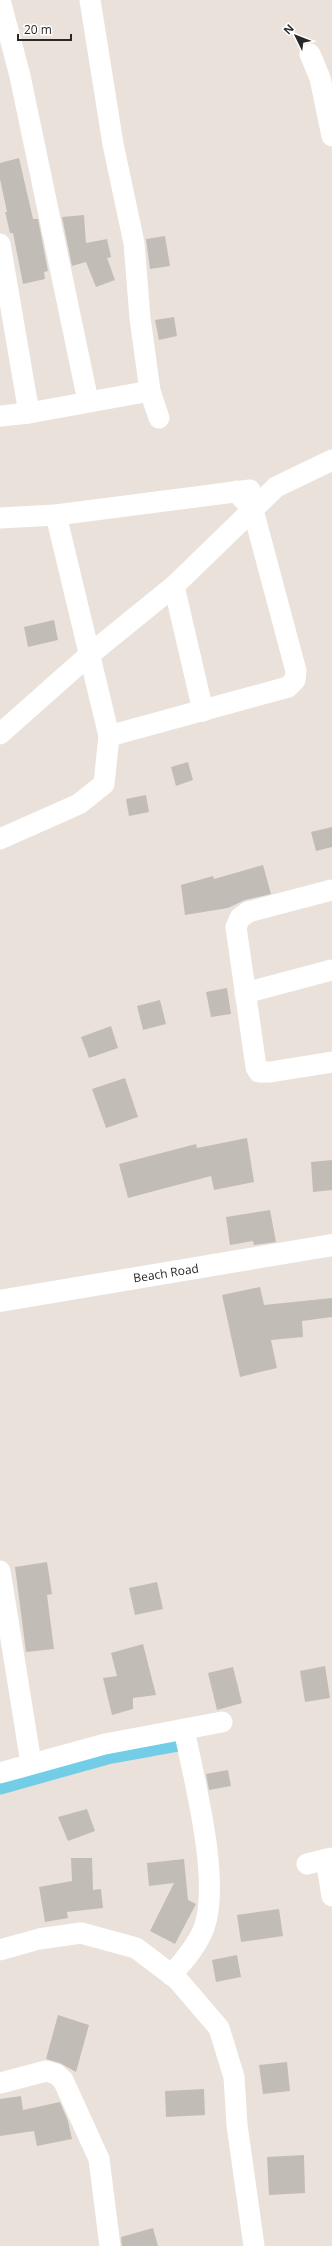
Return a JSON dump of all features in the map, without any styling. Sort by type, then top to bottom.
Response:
[{"type":"main road","name":"Beach Road","points":[[0,1301],[332,1245]]},
{"type":"street","points":[[0,0],[21,84],[88,401]]},
{"type":"street","points":[[90,0],[113,144],[134,243],[140,318],[150,391],[159,418]]},
{"type":"street","points":[[310,54],[326,77],[332,136]]},
{"type":"street","points":[[0,244],[9,340],[29,413]]},
{"type":"street","points":[[0,416],[29,413],[88,401],[150,391]]},
{"type":"street","points":[[0,734],[89,655],[174,586],[276,487],[332,460]]},
{"type":"street","points":[[0,518],[56,515],[276,487]]},
{"type":"street","points":[[109,736],[288,687],[295,680],[296,671],[253,510],[236,491]]},
{"type":"street","points":[[0,840],[79,804],[104,784],[109,736],[56,515]]},
{"type":"street","points":[[174,586],[203,711]]},
{"type":"street","points":[[332,890],[248,912],[240,918],[236,927],[256,1067],[259,1072],[270,1072],[332,1062]]},
{"type":"street","points":[[245,993],[332,970]]},
{"type":"street","points":[[0,1571],[31,1763]]},
{"type":"street","points":[[0,1773],[31,1763],[105,1744],[222,1722]]},
{"type":"street","points":[[171,1974],[188,1957],[204,1928],[209,1904],[208,1851],[184,1729]]},
{"type":"street","points":[[321,1860],[332,1896]]},
{"type":"street","points":[[0,1950],[39,1939],[81,1933],[136,1948],[171,1974],[219,2028],[234,2077],[237,2126],[254,2246]]},
{"type":"street","points":[[0,2084],[46,2071],[56,2074],[63,2080],[99,2160],[110,2246]]},
{"type":"building","points":[[19,158],[33,219],[38,219],[48,271],[44,272],[45,279],[23,284],[13,233],[10,233],[5,212],[7,212],[0,179],[0,163]]},
{"type":"building","points":[[84,215],[86,243],[107,239],[111,257],[107,258],[115,280],[96,287],[86,262],[72,266],[62,217]]},
{"type":"building","points":[[165,236],[170,266],[150,269],[146,239]]},
{"type":"building","points":[[174,317],[177,336],[159,340],[155,320]]},
{"type":"building","points":[[54,620],[58,640],[28,647],[24,627]]},
{"type":"building","points":[[188,762],[193,780],[176,786],[171,767]]},
{"type":"building","points":[[146,795],[149,812],[129,816],[126,799]]},
{"type":"building","points":[[332,827],[332,847],[316,851],[311,832]]},
{"type":"building","points":[[263,865],[271,894],[245,900],[228,908],[185,915],[181,885],[213,876],[214,879]]},
{"type":"building","points":[[227,988],[231,1014],[211,1017],[206,992]]},
{"type":"building","points":[[160,1000],[166,1024],[143,1030],[137,1006]]},
{"type":"building","points":[[111,1026],[118,1048],[89,1058],[81,1037]]},
{"type":"building","points":[[125,1078],[138,1117],[106,1128],[92,1089]]},
{"type":"building","points":[[247,1138],[254,1182],[214,1190],[211,1176],[128,1198],[119,1164],[196,1144],[197,1148]]},
{"type":"building","points":[[332,1160],[332,1190],[313,1192],[311,1162]]},
{"type":"building","points":[[270,1210],[276,1242],[254,1245],[253,1241],[230,1245],[226,1217]]},
{"type":"building","points":[[260,1287],[264,1305],[332,1298],[332,1317],[302,1321],[303,1337],[271,1340],[277,1368],[240,1377],[222,1295]]},
{"type":"building","points":[[47,1562],[52,1594],[47,1595],[54,1649],[26,1652],[15,1567]]},
{"type":"building","points":[[157,1582],[163,1609],[135,1615],[129,1588]]},
{"type":"building","points":[[143,1644],[156,1695],[133,1698],[133,1709],[112,1715],[103,1678],[117,1676],[111,1653]]},
{"type":"building","points":[[325,1666],[330,1698],[305,1702],[300,1671]]},
{"type":"building","points":[[233,1667],[242,1703],[217,1710],[208,1673]]},
{"type":"building","points":[[228,1770],[231,1786],[209,1790],[206,1774]]},
{"type":"building","points":[[87,1809],[95,1831],[68,1841],[58,1817]]},
{"type":"building","points":[[71,1858],[92,1858],[93,1890],[101,1889],[103,1908],[67,1912],[68,1918],[45,1922],[39,1887],[72,1881]]},
{"type":"building","points":[[184,1859],[188,1900],[196,1904],[175,1944],[150,1931],[174,1883],[149,1886],[147,1863]]},
{"type":"building","points":[[279,1909],[283,1936],[241,1942],[237,1915]]},
{"type":"building","points":[[237,1955],[241,1977],[216,1982],[212,1960]]},
{"type":"building","points":[[58,2015],[89,2025],[76,2072],[60,2063],[46,2059]]},
{"type":"building","points":[[287,2062],[290,2091],[263,2094],[259,2065]]},
{"type":"building","points":[[204,2089],[205,2115],[166,2117],[165,2091]]},
{"type":"building","points":[[21,2096],[23,2110],[60,2102],[68,2121],[72,2139],[37,2146],[34,2131],[0,2136],[0,2099]]},
{"type":"building","points":[[304,2155],[305,2193],[269,2195],[267,2157]]},
{"type":"building","points":[[153,2228],[158,2246],[122,2246],[121,2237]]},
{"type":"waterway","points":[[0,1785],[107,1755],[179,1742]]}]
